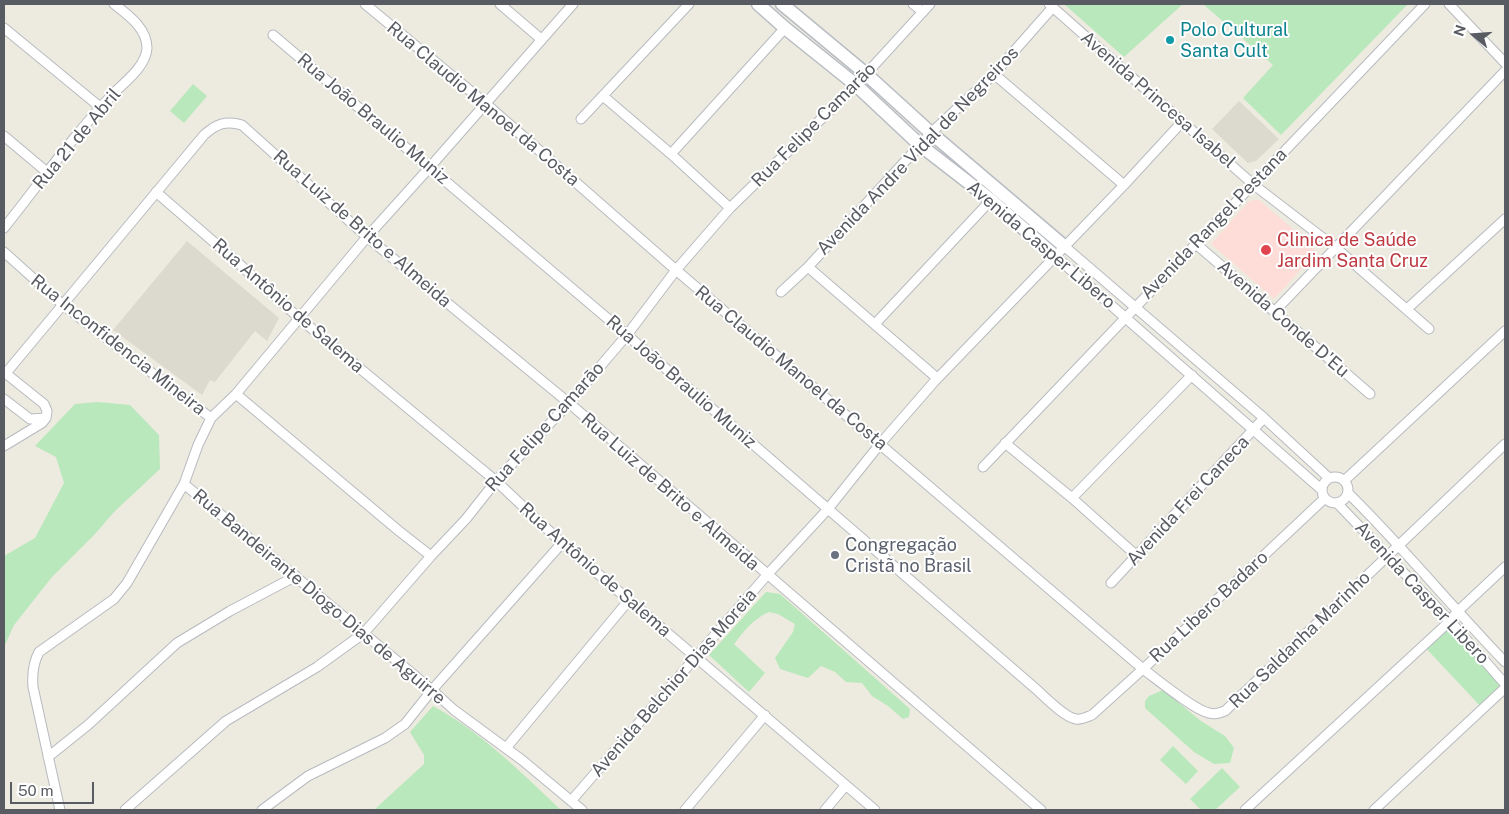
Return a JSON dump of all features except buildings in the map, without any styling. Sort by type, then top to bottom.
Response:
[{"type":"street","name":"Rua 21 de Abril","points":[[4,228],[100,107],[136,70],[145,56],[147,48],[142,30],[114,4]]},
{"type":"street","name":"Rua Claudio Manoel da Costa","points":[[366,4],[485,102],[676,270],[1143,669],[1198,708],[1208,713],[1217,714],[1225,711]]},
{"type":"street","points":[[500,4],[540,39]]},
{"type":"street","points":[[60,810],[32,687],[32,673],[35,659],[39,652],[114,599],[127,583],[184,484],[198,444],[211,418],[236,394],[366,237],[430,167],[572,4]]},
{"type":"street","points":[[581,119],[688,4]]},
{"type":"street","name":"Avenida Casper Libero","points":[[758,4],[856,85],[920,145],[991,200],[1192,375],[1323,494]]},
{"type":"street","name":"Avenida Casper Libero","points":[[782,4],[866,73],[931,133],[1264,418],[1329,478]]},
{"type":"street","points":[[913,4],[923,12]]},
{"type":"street","name":"Rua Felipe Camarão","points":[[125,810],[226,720],[317,667],[364,634],[431,556],[466,519],[496,481],[569,403],[627,335],[676,270],[730,208],[856,85],[930,4]]},
{"type":"street","name":"Avenida Rangel Pestana","points":[[983,467],[1124,316],[1254,185],[1425,4]]},
{"type":"street","points":[[1449,4],[1505,63]]},
{"type":"street","name":"Avenida Princesa Isabel","points":[[1051,6],[1254,185],[1336,248],[1429,329]]},
{"type":"street","name":"Avenida Andre Vidal de Negreiros","points":[[781,292],[808,267],[931,133],[994,74],[1051,6]]},
{"type":"street","points":[[4,28],[100,107]]},
{"type":"street","points":[[671,154],[785,28]]},
{"type":"street","name":"Rua João Braulio Muniz","points":[[273,35],[627,335],[1065,714],[1075,719],[1082,719],[1092,715]]},
{"type":"street","points":[[1275,311],[1505,71]]},
{"type":"street","points":[[994,74],[1124,185]]},
{"type":"street","points":[[603,96],[730,208]]},
{"type":"street","name":"Rua Luiz de Brito e Almeida","points":[[156,192],[213,127],[228,122],[242,125],[366,237],[569,403],[1041,810]]},
{"type":"street","name":"Avenida Belchior Dias Moreia","points":[[571,801],[767,575],[828,509],[880,444],[937,378],[1124,185],[1182,122]]},
{"type":"street","points":[[4,136],[48,173]]},
{"type":"street","points":[[4,446],[42,423],[48,411],[44,404],[5,372],[156,192]]},
{"type":"street","name":"Rua Antônio de Salema","points":[[156,192],[299,318],[496,481],[562,543],[875,810]]},
{"type":"street","points":[[875,324],[991,200]]},
{"type":"street","points":[[1408,310],[1505,219]]},
{"type":"street","name":"Avenida Conde D'Eu","points":[[1196,244],[1370,394]]},
{"type":"street","name":"Rua Inconfidencia Mineira","points":[[4,252],[63,305],[211,418]]},
{"type":"street","points":[[808,267],[937,378]]},
{"type":"street","points":[[1345,480],[1505,331]]},
{"type":"street","points":[[1072,498],[1192,375]]},
{"type":"street","points":[[236,394],[431,556]]},
{"type":"street","points":[[4,399],[30,419],[46,418]]},
{"type":"street","name":"Avenida Frei Caneca","points":[[1111,583],[1264,418]]},
{"type":"street","points":[[1005,444],[1072,498],[1137,556]]},
{"type":"street","name":"Rua Saldanha Marinho","points":[[1225,711],[1505,444]]},
{"type":"street","points":[[1337,476],[1345,480],[1348,493],[1343,500],[1337,503],[1331,502],[1323,494],[1323,484],[1329,478],[1337,476]]},
{"type":"street","name":"Rua Bandeirante Diogo Dias de Aguirre","points":[[184,484],[454,710],[506,748],[582,810]]},
{"type":"street","name":"Avenida Casper Libero","points":[[1348,493],[1399,545],[1457,612],[1505,662]]},
{"type":"street","name":"Rua Libero Badaro","points":[[1092,715],[1143,669],[1323,494]]},
{"type":"street","name":"Avenida Casper Libero","points":[[1337,503],[1450,621],[1505,686]]},
{"type":"street","points":[[262,810],[308,776],[386,738],[405,724],[432,690],[562,543]]},
{"type":"street","points":[[1245,810],[1450,621],[1457,612],[1505,567]]},
{"type":"street","points":[[48,757],[88,725],[178,643],[230,611],[296,576]]},
{"type":"street","points":[[506,748],[629,600]]},
{"type":"street","points":[[1374,810],[1505,686]]},
{"type":"street","points":[[685,810],[765,715]]},
{"type":"street","points":[[825,810],[846,786]]},
{"type":"shaded area","points":[[1239,101],[1279,139],[1256,161],[1248,163],[1212,129]]},
{"type":"shaded area","name":"Clinica de Saúde Jardim Santa Cruz","points":[[1259,200],[1314,247],[1314,253],[1310,259],[1274,299],[1211,244],[1248,202]]},
{"type":"shaded area","points":[[187,241],[279,318],[267,341],[255,331],[215,382],[210,380],[202,395],[113,330]]},
{"type":"green space","points":[[1064,4],[1183,4],[1124,57]]},
{"type":"green space","points":[[1203,4],[1408,4],[1281,135],[1243,98],[1273,65]]},
{"type":"green space","points":[[193,84],[207,96],[184,123],[170,111]]},
{"type":"green space","points":[[98,402],[130,405],[159,435],[160,469],[114,512],[52,577],[14,625],[4,647],[4,556],[35,538],[64,483],[56,457],[35,446],[75,404]]},
{"type":"green space","points":[[766,592],[780,594],[910,709],[909,717],[903,719],[888,706],[872,696],[862,683],[846,682],[835,672],[821,666],[808,678],[780,669],[775,658],[793,632],[795,624],[778,614],[769,612],[745,630],[734,644],[765,673],[749,692],[709,655]]},
{"type":"green space","points":[[1448,622],[1505,685],[1483,709],[1423,645]]},
{"type":"green space","points":[[1163,690],[1201,721],[1225,736],[1234,748],[1230,763],[1214,764],[1194,752],[1145,708],[1145,701],[1149,696]]},
{"type":"green space","points":[[433,706],[451,716],[484,741],[561,810],[374,810],[424,764],[424,755],[410,732]]},
{"type":"green space","points":[[1173,746],[1198,771],[1186,784],[1160,760]]},
{"type":"green space","points":[[1222,768],[1240,787],[1215,810],[1201,810],[1190,799]]},
{"type":"place","name":"Polo Cultural Santa Cult","points":[[1170,40]]},
{"type":"place","name":"Clinica de Saúde Jardim Santa Cruz","points":[[1266,250]]},
{"type":"place","name":"Congregação Cristã no Brasil","points":[[835,555]]}]
